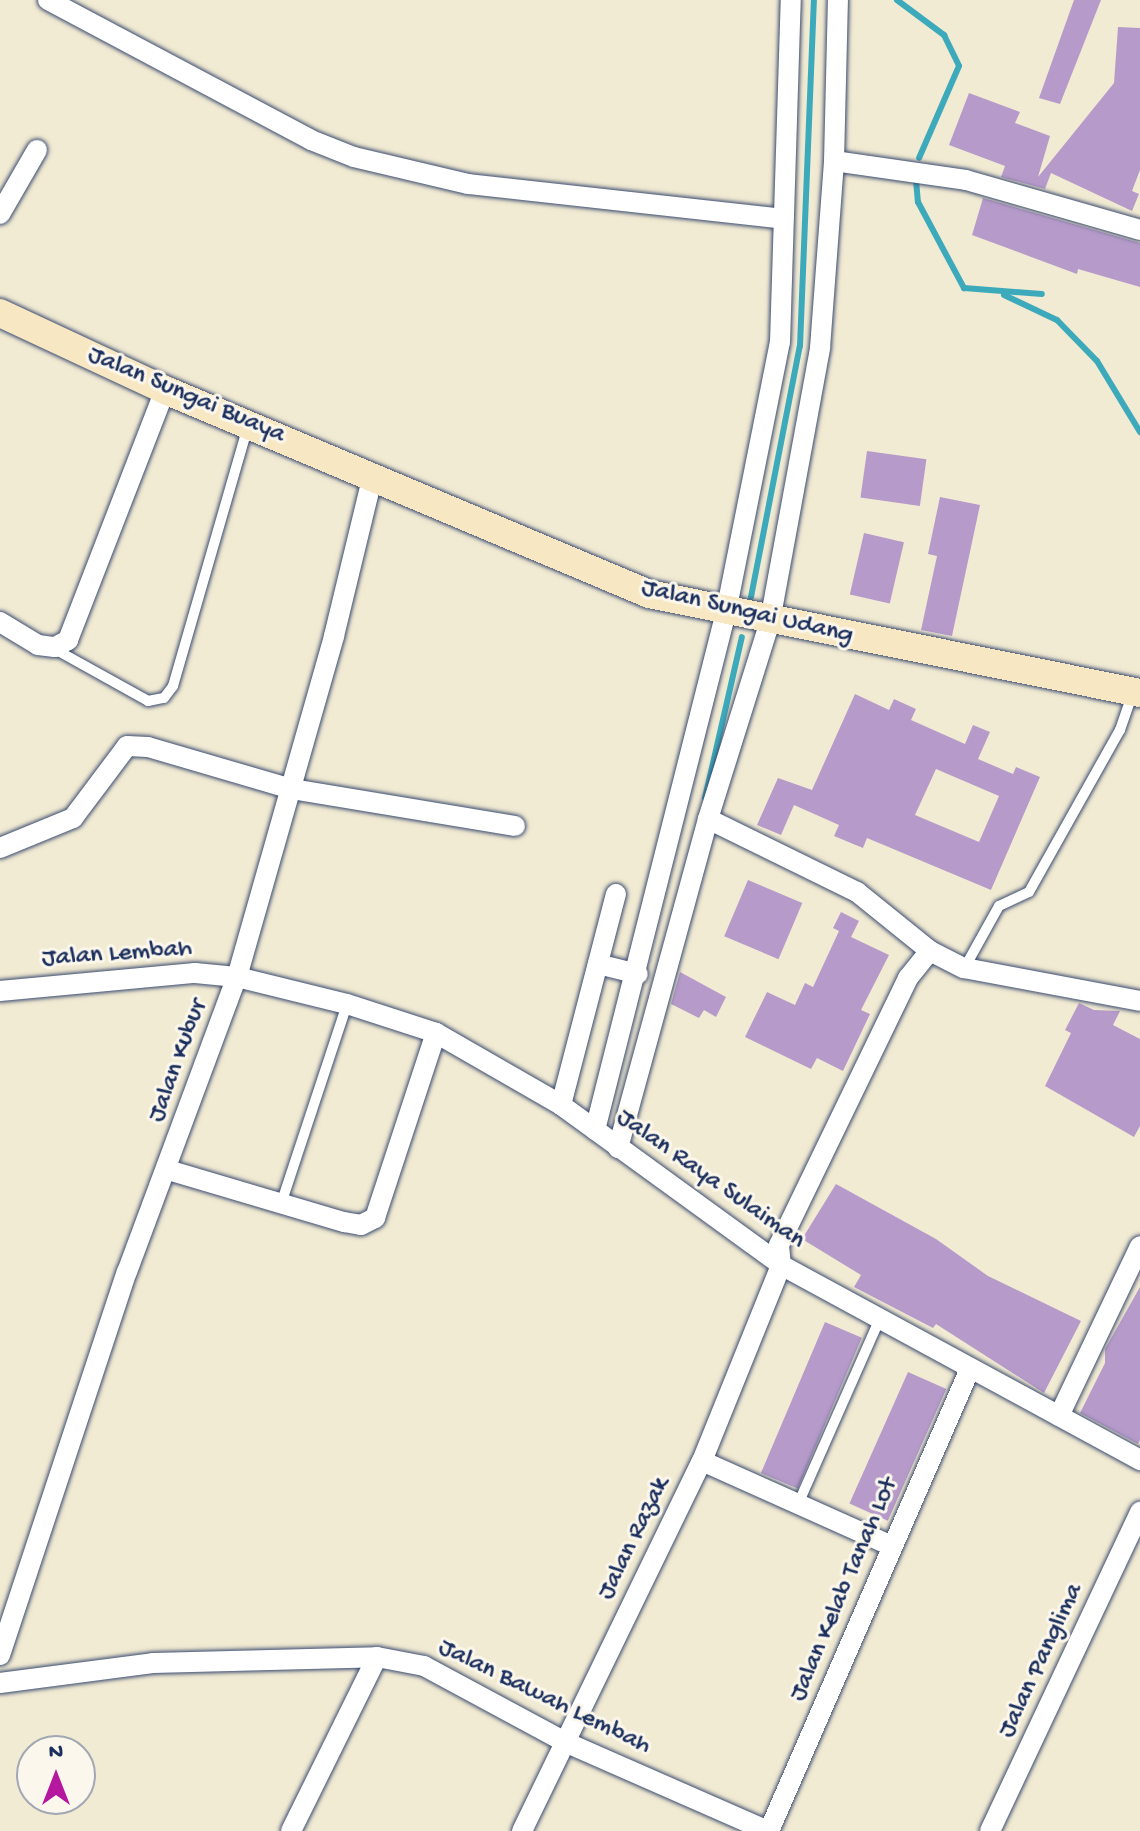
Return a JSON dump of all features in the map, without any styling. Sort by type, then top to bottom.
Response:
[{"type":"street","points":[[48,0],[311,140],[366,160],[468,184],[783,219]]},
{"type":"street","points":[[595,1130],[638,974],[726,612],[780,342],[791,0]]},
{"type":"street","points":[[618,1148],[708,819],[770,621],[820,348],[834,161],[838,0]]},
{"type":"street","points":[[0,214],[37,150]]},
{"type":"street","points":[[834,161],[966,180],[1140,230]]},
{"type":"street","name":"Jalan Sungai Buaya","points":[[0,313],[165,390],[373,475]]},
{"type":"street","points":[[0,622],[38,645],[49,646],[68,640],[165,390]]},
{"type":"street","name":"Jalan Sungai Udang","points":[[373,475],[589,571],[649,594],[770,621],[1137,692]]},
{"type":"street","name":"Jalan Kubur","points":[[0,1655],[127,1272],[168,1170],[237,977],[292,789],[373,475]]},
{"type":"street","points":[[0,848],[73,818],[127,746],[148,747],[292,789],[515,826]]},
{"type":"street","points":[[708,819],[857,892],[930,951],[964,968],[1140,1001]]},
{"type":"street","points":[[561,1105],[616,894]]},
{"type":"street","name":"Jalan Razak","points":[[522,1831],[702,1461],[781,1265],[779,1245],[908,978],[930,951]]},
{"type":"street","points":[[598,964],[638,974]]},
{"type":"street","name":"Jalan Lembah","points":[[0,991],[167,974],[237,977]]},
{"type":"street","name":"Jalan Raya Sulaiman","points":[[237,977],[347,1004],[436,1033],[561,1105],[781,1265],[880,1318],[969,1371],[1140,1460]]},
{"type":"street","points":[[168,1170],[361,1225],[375,1218],[436,1033]]},
{"type":"street","points":[[1059,1416],[1140,1246]]},
{"type":"street","name":"Jalan Kelab Tanah Lot","points":[[768,1831],[969,1371]]},
{"type":"street","points":[[702,1461],[892,1546]]},
{"type":"street","name":"Jalan Panglima","points":[[990,1831],[1140,1512]]},
{"type":"street","points":[[291,1831],[377,1657]]},
{"type":"street","name":"Jalan Bawah Lembah","points":[[0,1683],[153,1663],[377,1657],[424,1666],[565,1742],[768,1831]]},
{"type":"lane","points":[[49,646],[148,701],[164,698],[173,686],[249,424]]},
{"type":"lane","points":[[964,968],[999,906],[1029,892],[1120,730],[1137,692]]},
{"type":"lane","points":[[281,1204],[347,1004]]},
{"type":"lane","points":[[799,1502],[880,1318]]},
{"type":"building","points":[[1074,0],[1101,0],[1060,104],[1039,98]]},
{"type":"building","points":[[1118,27],[1140,28],[1140,170],[1132,191],[1139,194],[1132,211],[1051,173],[1045,189],[1001,177],[1005,166],[949,145],[969,93],[1020,112],[1015,123],[1050,136],[1038,177],[1114,83]]},
{"type":"building","points":[[983,198],[1140,243],[1140,287],[1078,269],[1077,274],[972,235]]},
{"type":"building","points":[[867,451],[926,459],[920,506],[860,498]]},
{"type":"building","points":[[940,497],[980,505],[952,636],[921,630],[937,556],[928,554]]},
{"type":"building","points":[[864,533],[904,542],[890,604],[850,594]]},
{"type":"building","points":[[855,694],[889,710],[894,699],[916,709],[911,720],[965,744],[973,725],[990,732],[978,759],[1013,774],[1016,767],[1040,777],[991,890],[867,838],[863,848],[834,836],[839,825],[794,805],[781,835],[757,825],[778,778],[812,790]],"holes":[[[936,769],[999,796],[979,842],[915,815]]]},
{"type":"building","points":[[748,880],[802,903],[778,959],[724,936]]},
{"type":"building","points":[[841,912],[859,921],[851,937],[889,955],[861,1010],[870,1014],[843,1071],[817,1058],[811,1069],[745,1037],[767,992],[795,1005],[805,983],[813,987],[839,931],[833,928]]},
{"type":"building","points":[[680,972],[726,997],[716,1017],[704,1010],[699,1018],[671,1004]]},
{"type":"building","points":[[1079,1003],[1094,1010],[1120,1011],[1113,1025],[1140,1039],[1140,1126],[1134,1137],[1045,1086],[1071,1033],[1065,1030]]},
{"type":"building","points":[[836,1184],[936,1239],[988,1276],[1081,1321],[1044,1393],[936,1324],[933,1328],[854,1287],[861,1275],[802,1239]]},
{"type":"building","points":[[1140,1287],[1138,1444],[1080,1413],[1105,1363],[1105,1349]]},
{"type":"building","points":[[825,1322],[862,1338],[798,1489],[761,1473]]},
{"type":"building","points":[[908,1372],[946,1389],[888,1521],[849,1504]]},
{"type":"waterway","points":[[751,597],[800,346],[814,0]]},
{"type":"waterway","points":[[897,0],[944,35],[959,66],[919,158]]},
{"type":"waterway","points":[[916,180],[918,202],[964,288],[1042,294]]},
{"type":"waterway","points":[[1004,295],[1057,320],[1097,361],[1140,432]]},
{"type":"waterway","points":[[705,798],[742,637]]}]
